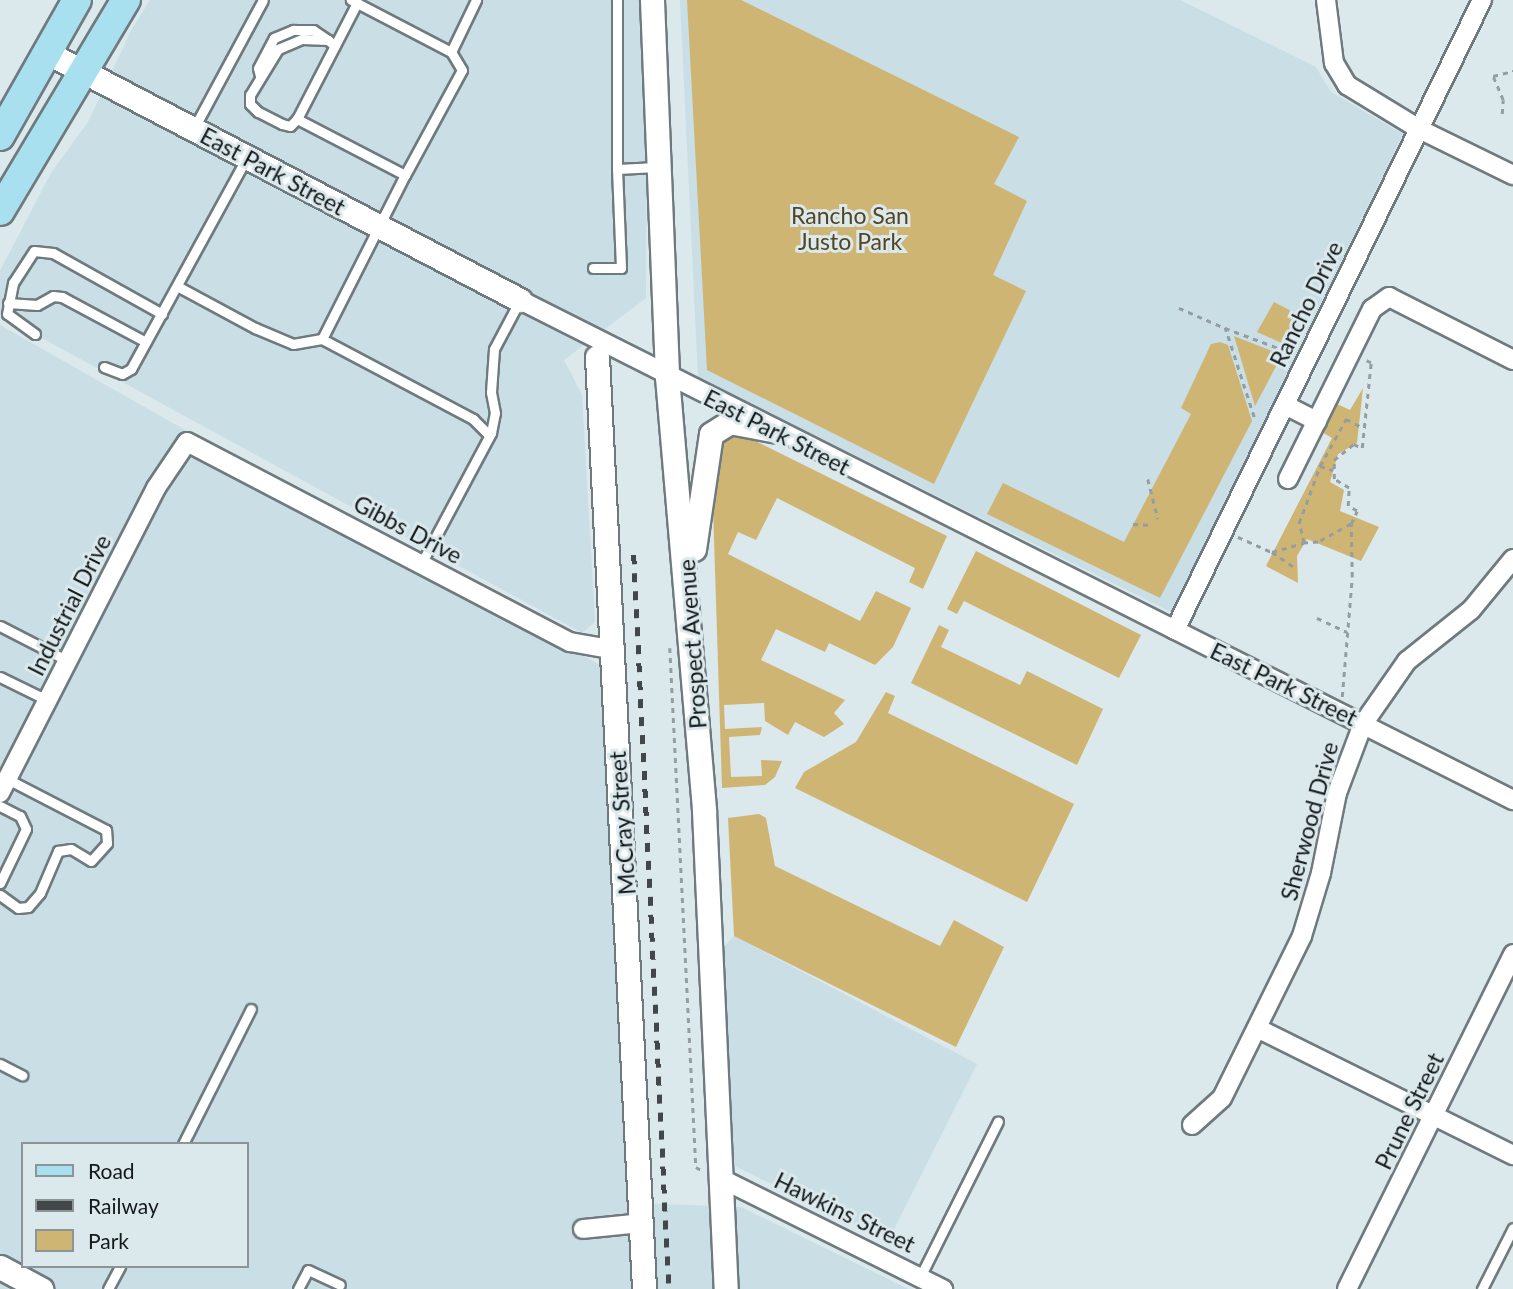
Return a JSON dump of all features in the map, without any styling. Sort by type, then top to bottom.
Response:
[{"type":"main road","points":[[0,136],[77,0]]},
{"type":"main road","points":[[0,211],[126,0]]},
{"type":"street","name":"Prospect Avenue","points":[[652,0],[667,377],[689,594],[724,1180],[726,1289]]},
{"type":"street","points":[[1326,0],[1339,74],[1357,92],[1419,129],[1513,175]]},
{"type":"street","name":"Rancho Drive","points":[[1175,630],[1482,0]]},
{"type":"street","name":"East Park Street","points":[[46,51],[667,377],[1513,800]]},
{"type":"street","points":[[1288,479],[1373,309],[1388,297],[1513,360]]},
{"type":"street","name":"McCray Street","points":[[597,357],[645,1289]]},
{"type":"street","points":[[1285,405],[1317,421]]},
{"type":"street","points":[[689,594],[705,447],[711,434],[730,422],[772,430]]},
{"type":"street","name":"Gibbs Drive","points":[[187,442],[570,642],[610,649]]},
{"type":"street","name":"Industrial Drive","points":[[4,786],[156,488],[187,442]]},
{"type":"street","name":"Sherwood Drive","points":[[1192,1125],[1222,1098],[1312,907],[1337,793],[1363,723],[1398,671],[1471,610],[1513,559]]},
{"type":"street","name":"Prune Street","points":[[1347,1289],[1513,954]]},
{"type":"street","points":[[1257,1028],[1513,1155]]},
{"type":"street","name":"Hawkins Street","points":[[724,1180],[943,1289]]},
{"type":"street","points":[[583,1229],[642,1223]]},
{"type":"street","points":[[0,1267],[41,1289]]},
{"type":"lane","points":[[194,130],[263,0]]},
{"type":"lane","points":[[451,52],[476,0]]},
{"type":"lane","points":[[593,268],[621,268],[617,169],[617,0]]},
{"type":"lane","points":[[322,339],[377,226],[462,70],[451,52],[354,2],[297,119],[289,126],[282,124],[250,104],[260,76],[258,68],[274,38],[304,30],[323,34],[332,43]]},
{"type":"lane","points":[[297,119],[405,175]]},
{"type":"lane","points":[[104,367],[122,374],[131,369],[247,158]]},
{"type":"lane","points":[[617,169],[659,167]]},
{"type":"lane","points":[[35,334],[13,322],[7,314],[13,283],[34,251],[45,250],[162,314]]},
{"type":"lane","points":[[177,286],[255,328],[293,344],[322,339],[473,419],[489,435]]},
{"type":"lane","points":[[8,303],[37,306],[62,297],[146,342]]},
{"type":"lane","points":[[421,564],[489,435],[495,413],[491,392],[494,349],[520,300]]},
{"type":"lane","points":[[0,626],[68,661]]},
{"type":"lane","points":[[0,677],[47,700]]},
{"type":"lane","points":[[0,895],[18,908],[28,907],[40,893],[58,851],[71,849],[92,860],[107,843],[106,830],[4,786]]},
{"type":"lane","points":[[0,806],[20,816],[26,829],[0,883]]},
{"type":"lane","points":[[184,1142],[251,1009]]},
{"type":"lane","points":[[0,1064],[22,1075]]},
{"type":"lane","points":[[920,1277],[998,1121]]},
{"type":"lane","points":[[1482,1289],[1513,1228]]},
{"type":"lane","points":[[108,1289],[119,1268]]},
{"type":"lane","points":[[298,1289],[308,1269],[342,1288]]},
{"type":"path","points":[[1502,114],[1503,100],[1493,76],[1513,71]]},
{"type":"path","points":[[1179,308],[1281,349]]},
{"type":"path","points":[[1225,328],[1254,418]]},
{"type":"path","points":[[1342,697],[1348,632],[1351,524],[1357,511],[1348,506],[1349,488],[1334,480],[1334,460],[1354,444],[1362,448],[1371,363],[1357,355]]},
{"type":"path","points":[[1304,543],[1299,523],[1320,466],[1346,419],[1364,428]]},
{"type":"path","points":[[1320,466],[1334,470]]},
{"type":"path","points":[[1148,479],[1158,519]]},
{"type":"path","points":[[1133,524],[1152,525]]},
{"type":"path","points":[[1272,552],[1318,542],[1351,524]]},
{"type":"path","points":[[1223,531],[1272,552],[1296,568]]},
{"type":"path","points":[[1317,618],[1348,632]]},
{"type":"path","points":[[669,640],[696,1167],[724,1180]]},
{"type":"shaded area","points":[[150,0],[647,0],[646,298],[564,360],[582,395],[595,622],[582,633],[0,315],[0,271],[51,173],[88,122],[132,29]]},
{"type":"shaded area","points":[[680,0],[1180,0],[1316,67],[1331,92],[1403,134],[1171,612],[698,377]]},
{"type":"shaded area","points":[[0,325],[605,668],[629,1203],[741,1207],[908,1289],[0,1289]]},
{"type":"shaded area","points":[[734,936],[977,1064],[888,1241],[733,1165],[720,951]]},
{"type":"green space","name":"Rancho San Justo Park","points":[[687,0],[741,0],[1019,137],[994,184],[1027,201],[993,275],[1026,291],[934,484],[707,370]]},
{"type":"green space","points":[[1274,302],[1297,314],[1299,322],[1288,346],[1257,332]]},
{"type":"green space","points":[[1234,336],[1282,355],[1255,406]]},
{"type":"green space","points":[[1220,342],[1228,345],[1252,421],[1160,598],[987,514],[1003,483],[1124,542],[1191,414],[1181,408],[1211,344]]},
{"type":"green space","points":[[1363,388],[1357,443],[1338,454],[1330,482],[1344,490],[1340,511],[1379,527],[1361,561],[1307,539],[1297,556],[1298,583],[1266,566],[1332,438],[1320,431],[1335,403],[1350,410]]},
{"type":"green space","points":[[731,429],[947,536],[923,589],[909,582],[915,568],[777,498],[756,540],[738,532],[728,554],[860,621],[876,591],[911,608],[893,647],[875,665],[829,643],[825,652],[776,629],[761,660],[845,700],[834,713],[844,724],[824,737],[795,722],[788,735],[765,721],[764,703],[724,705],[725,729],[762,727],[760,735],[729,737],[731,777],[762,776],[761,760],[782,761],[775,777],[765,785],[722,788],[711,445]]},
{"type":"green space","points":[[976,551],[1141,635],[1119,678],[964,601],[957,614],[947,609]]},
{"type":"green space","points":[[939,625],[949,630],[941,647],[1020,685],[1027,671],[1103,709],[1077,765],[911,683]]},
{"type":"green space","points":[[886,692],[895,696],[888,713],[1074,804],[1027,902],[795,788],[804,772],[856,742]]},
{"type":"green space","points":[[759,814],[766,818],[775,866],[940,946],[954,920],[1004,947],[956,1047],[734,936],[728,818]]},
{"type":"railway","points":[[634,555],[669,1289]]}]
